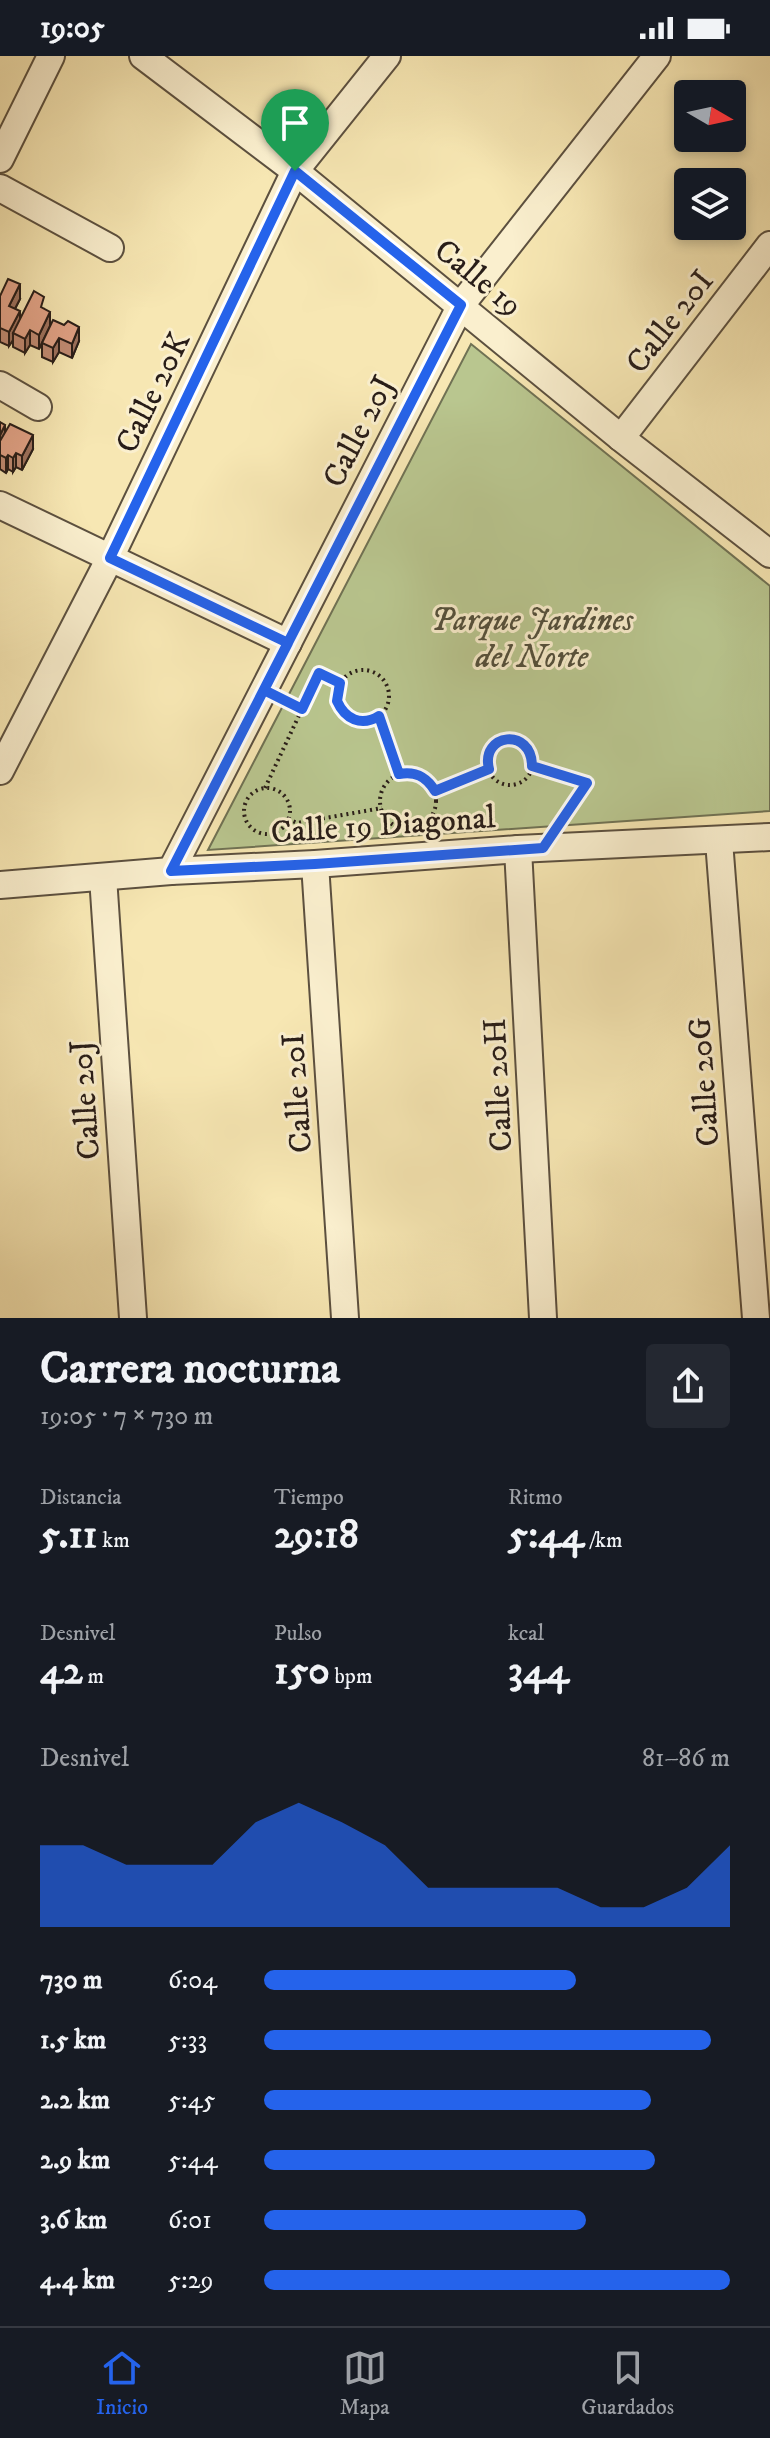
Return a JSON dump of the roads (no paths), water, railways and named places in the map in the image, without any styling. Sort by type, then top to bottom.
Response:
[{"type":"street","points":[[0,159],[51,56]]},
{"type":"street","name":"Calle 20K","points":[[0,771],[110,558],[295,171],[387,56]]},
{"type":"street","name":"Calle 20J","points":[[171,871],[461,305],[657,56]]},
{"type":"street","name":"Calle 19","points":[[161,61],[621,438],[770,554]]},
{"type":"street","points":[[0,188],[110,248]]},
{"type":"street","name":"Calle 20I","points":[[621,438],[770,245]]},
{"type":"street","points":[[0,385],[38,407]]},
{"type":"street","points":[[0,505],[288,643]]},
{"type":"street","name":"Calle 19 Diagonal","points":[[0,885],[531,848],[770,837]]},
{"type":"street","name":"Calle 20G","points":[[719,841],[756,1318]]},
{"type":"street","name":"Calle 20H","points":[[531,848],[543,1318]]},
{"type":"street","name":"Calle 20I","points":[[315,864],[345,1318]]},
{"type":"street","name":"Calle 20J","points":[[103,877],[133,1318]]},
{"type":"park label","name":"Parque Jardines del Norte","points":[[532,638]]}]
